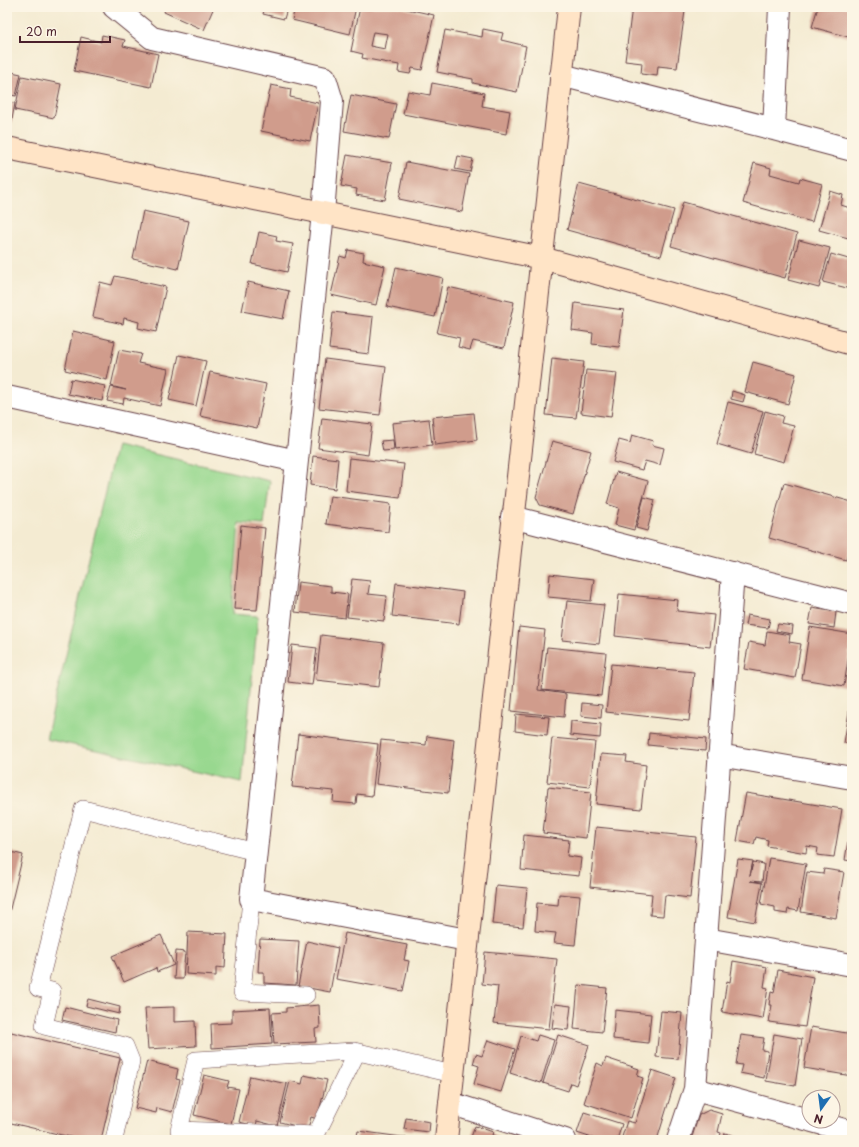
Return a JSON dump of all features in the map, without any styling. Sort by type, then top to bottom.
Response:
[{"type":"street","points":[[114,7],[152,38],[325,78],[332,101],[323,213],[251,899],[467,940]]},
{"type":"street","points":[[446,1140],[568,7]]},
{"type":"street","points":[[774,129],[780,7]]},
{"type":"street","points":[[561,75],[852,150]]},
{"type":"street","points":[[7,148],[542,258],[852,344]]},
{"type":"street","points":[[7,397],[296,462]]},
{"type":"street","points":[[512,517],[852,604]]},
{"type":"street","points":[[678,1140],[695,1089],[732,573]]},
{"type":"street","points":[[719,755],[852,778]]},
{"type":"street","points":[[706,939],[852,965]]},
{"type":"street","points":[[695,1089],[801,1118]]},
{"type":"street","points":[[450,1103],[565,1140]]},
{"type":"street","points":[[841,1129],[852,1132]]},
{"type":"lane","points":[[114,1140],[131,1061],[125,1046],[44,1026],[52,991],[38,988],[83,809],[256,852]]},
{"type":"lane","points":[[251,899],[242,992],[306,995]]},
{"type":"lane","points":[[357,1052],[316,1135],[180,1130],[196,1060],[357,1052],[453,1074]]},
{"type":"green space","points":[[116,445],[270,481],[264,525],[239,523],[232,614],[258,616],[242,782],[46,739]]},
{"type":"building","points":[[7,7],[11,7],[8,23],[7,22]]},
{"type":"building","points":[[166,7],[214,7],[204,30],[164,12]]},
{"type":"building","points":[[265,7],[281,7],[287,9],[284,19],[263,14]]},
{"type":"building","points":[[295,7],[356,7],[350,34],[292,20]]},
{"type":"building","points":[[360,7],[398,7],[434,15],[422,70],[412,68],[410,74],[398,72],[399,65],[362,58],[363,54],[351,51]],"holes":[[[373,32],[388,34],[385,49],[370,46]]]},
{"type":"building","points":[[632,7],[653,7],[685,11],[677,68],[658,66],[657,76],[641,74],[642,63],[625,61]]},
{"type":"building","points":[[818,7],[852,7],[852,38],[812,27]]},
{"type":"building","points":[[483,29],[503,33],[501,40],[526,46],[517,92],[473,83],[473,79],[437,72],[445,30],[482,37]]},
{"type":"building","points":[[102,35],[125,40],[123,46],[158,54],[151,87],[74,71],[81,37],[101,42]]},
{"type":"building","points":[[7,71],[21,74],[16,96],[7,94]]},
{"type":"building","points":[[22,76],[61,84],[54,118],[15,110]]},
{"type":"building","points":[[432,83],[484,93],[482,106],[510,111],[506,134],[403,114],[408,91],[430,95]]},
{"type":"building","points":[[271,85],[291,89],[290,97],[318,103],[310,141],[261,131]]},
{"type":"building","points":[[351,95],[396,104],[389,139],[344,131]]},
{"type":"building","points":[[7,102],[15,103],[11,125],[7,124]]},
{"type":"building","points":[[347,155],[392,163],[385,200],[356,195],[357,189],[341,186]]},
{"type":"building","points":[[458,156],[473,159],[470,172],[455,169]]},
{"type":"building","points":[[406,162],[469,174],[462,212],[399,199]]},
{"type":"building","points":[[754,163],[771,168],[770,174],[799,182],[800,178],[822,184],[812,222],[743,203]]},
{"type":"building","points":[[579,184],[674,210],[661,256],[567,230]]},
{"type":"building","points":[[830,191],[843,195],[841,205],[850,208],[852,202],[852,239],[819,230]]},
{"type":"building","points":[[683,202],[797,234],[785,278],[671,246]]},
{"type":"building","points":[[143,211],[189,221],[178,269],[133,259]]},
{"type":"building","points":[[259,232],[277,236],[276,241],[293,244],[287,272],[252,264]]},
{"type":"building","points":[[799,240],[830,248],[819,288],[788,280]]},
{"type":"building","points":[[348,250],[364,253],[363,261],[385,266],[376,305],[331,295],[340,256],[346,258]]},
{"type":"building","points":[[831,254],[852,260],[851,289],[823,282]]},
{"type":"building","points":[[396,267],[443,278],[435,317],[387,307]]},
{"type":"building","points":[[115,276],[166,287],[156,332],[138,328],[139,322],[124,318],[123,324],[93,317],[100,282],[112,285]]},
{"type":"building","points":[[248,282],[289,291],[283,319],[242,311]]},
{"type":"building","points":[[448,287],[514,302],[504,348],[473,341],[470,350],[458,347],[460,338],[437,333]]},
{"type":"building","points":[[575,303],[624,310],[619,347],[592,344],[593,333],[572,330]]},
{"type":"building","points":[[333,312],[373,317],[369,354],[329,349]]},
{"type":"building","points":[[73,331],[115,341],[107,380],[65,370]]},
{"type":"building","points":[[119,350],[141,354],[138,363],[168,369],[160,406],[124,398],[123,404],[107,401],[111,387],[126,390],[111,386]]},
{"type":"building","points":[[179,355],[206,361],[196,406],[169,400]]},
{"type":"building","points":[[552,358],[584,362],[576,418],[546,415]]},
{"type":"building","points":[[325,359],[386,367],[380,415],[319,408]]},
{"type":"building","points":[[753,362],[796,374],[788,404],[745,392]]},
{"type":"building","points":[[586,370],[617,373],[611,417],[581,413]]},
{"type":"building","points":[[210,372],[266,384],[257,428],[200,416]]},
{"type":"building","points":[[71,379],[105,386],[102,401],[68,394]]},
{"type":"building","points":[[732,391],[745,395],[743,402],[731,399]]},
{"type":"building","points":[[728,402],[763,411],[751,454],[717,444]]},
{"type":"building","points":[[765,411],[783,416],[781,423],[794,426],[784,462],[754,454]]},
{"type":"building","points":[[474,413],[477,440],[435,445],[432,417]]},
{"type":"building","points":[[322,418],[372,424],[368,455],[318,448]]},
{"type":"building","points":[[429,419],[432,445],[395,450],[392,423]]},
{"type":"building","points":[[632,435],[653,441],[652,445],[664,448],[660,465],[645,461],[642,470],[613,462],[619,440],[630,443]]},
{"type":"building","points":[[393,440],[394,450],[383,451],[381,441]]},
{"type":"building","points":[[552,441],[591,451],[573,514],[540,505],[536,497]]},
{"type":"building","points":[[313,456],[338,459],[335,489],[310,485]]},
{"type":"building","points":[[349,458],[404,464],[400,498],[346,491]]},
{"type":"building","points":[[616,472],[648,481],[634,530],[615,525],[619,508],[607,504]]},
{"type":"building","points":[[784,483],[852,502],[852,539],[846,560],[769,538]]},
{"type":"building","points":[[330,496],[391,504],[388,532],[326,524]]},
{"type":"building","points":[[644,497],[655,500],[647,531],[636,528]]},
{"type":"building","points":[[241,525],[265,528],[257,610],[234,609]]},
{"type":"building","points":[[550,574],[594,579],[591,601],[548,597]]},
{"type":"building","points":[[352,579],[370,581],[368,594],[387,596],[384,621],[347,617]]},
{"type":"building","points":[[298,582],[331,586],[331,592],[348,594],[345,618],[295,612]]},
{"type":"building","points":[[396,583],[463,592],[459,624],[392,616]]},
{"type":"building","points":[[619,594],[678,600],[677,611],[714,615],[710,647],[615,636]]},
{"type":"building","points":[[567,601],[604,605],[599,644],[562,640]]},
{"type":"building","points":[[812,608],[836,612],[834,628],[809,624]]},
{"type":"building","points":[[747,615],[770,619],[768,628],[745,625]]},
{"type":"building","points":[[778,624],[793,626],[792,634],[776,631]]},
{"type":"building","points":[[519,627],[545,630],[538,690],[566,694],[564,717],[511,711]]},
{"type":"building","points":[[810,627],[852,634],[844,686],[802,679]]},
{"type":"building","points":[[767,631],[790,635],[789,642],[801,644],[795,678],[744,669],[749,642],[765,645]]},
{"type":"building","points":[[321,635],[384,643],[379,687],[316,680]]},
{"type":"building","points":[[292,645],[317,648],[312,685],[288,682]]},
{"type":"building","points":[[547,647],[606,653],[601,696],[542,690]]},
{"type":"building","points":[[611,664],[694,672],[689,721],[606,712]]},
{"type":"building","points":[[852,699],[852,744],[844,743]]},
{"type":"building","points":[[582,703],[602,705],[601,718],[581,716]]},
{"type":"building","points":[[516,714],[549,717],[547,735],[515,731]]},
{"type":"building","points":[[571,721],[601,724],[600,738],[570,735]]},
{"type":"building","points":[[649,733],[706,739],[705,751],[648,745]]},
{"type":"building","points":[[298,734],[378,744],[372,796],[357,794],[356,804],[333,802],[334,791],[292,787]]},
{"type":"building","points":[[427,736],[454,740],[448,793],[376,784],[381,740],[426,745]]},
{"type":"building","points":[[552,738],[595,742],[590,787],[547,782]]},
{"type":"building","points":[[601,754],[627,756],[626,762],[646,765],[641,809],[596,804]]},
{"type":"building","points":[[548,787],[591,792],[586,838],[543,833]]},
{"type":"building","points":[[746,793],[842,809],[834,857],[817,855],[818,848],[807,846],[806,853],[767,846],[768,840],[756,837],[754,844],[737,841]]},
{"type":"building","points":[[852,822],[852,861],[845,860]]},
{"type":"building","points":[[596,827],[696,837],[690,898],[665,895],[663,916],[650,915],[652,894],[590,887]]},
{"type":"building","points":[[524,835],[569,840],[567,856],[581,858],[579,876],[521,870]]},
{"type":"building","points":[[7,851],[23,855],[9,913],[7,912]]},
{"type":"building","points":[[769,858],[806,864],[798,911],[788,909],[787,914],[775,912],[775,907],[761,904]]},
{"type":"building","points":[[738,859],[753,861],[750,876],[753,862],[764,864],[762,882],[750,881],[762,883],[755,922],[728,917]]},
{"type":"building","points":[[824,869],[844,872],[836,918],[801,912],[807,872],[823,874]]},
{"type":"building","points":[[496,885],[527,888],[523,927],[492,924]]},
{"type":"building","points":[[559,894],[580,896],[575,945],[554,943],[556,933],[535,931],[537,903],[558,905]]},
{"type":"building","points":[[188,932],[227,934],[225,968],[216,967],[216,976],[186,974]]},
{"type":"building","points":[[345,933],[407,945],[404,960],[409,961],[403,991],[336,979]]},
{"type":"building","points":[[161,935],[174,965],[157,972],[156,968],[124,982],[112,956]]},
{"type":"building","points":[[260,939],[299,941],[296,985],[264,983],[264,972],[258,972]]},
{"type":"building","points":[[307,941],[338,948],[330,992],[298,986]]},
{"type":"building","points":[[176,951],[185,952],[183,979],[174,979]]},
{"type":"building","points":[[485,952],[557,959],[549,1029],[494,1023],[498,986],[482,984]]},
{"type":"building","points":[[733,961],[767,967],[764,987],[768,988],[763,1019],[722,1012],[727,981],[730,982]]},
{"type":"building","points":[[778,970],[813,977],[805,1027],[769,1022],[772,1005],[769,1005],[771,992],[774,993]]},
{"type":"building","points":[[578,985],[607,988],[602,1032],[574,1029]]},
{"type":"building","points":[[88,999],[120,1007],[119,1014],[86,1006]]},
{"type":"building","points":[[555,1004],[571,1006],[568,1030],[552,1028]]},
{"type":"building","points":[[319,1005],[320,1028],[315,1029],[316,1042],[274,1044],[272,1013],[286,1012],[286,1008]]},
{"type":"building","points":[[65,1007],[117,1020],[115,1032],[62,1020]]},
{"type":"building","points":[[174,1007],[174,1022],[195,1021],[196,1046],[148,1049],[145,1008]]},
{"type":"building","points":[[270,1008],[272,1044],[212,1048],[211,1024],[232,1023],[232,1010]]},
{"type":"building","points":[[615,1010],[651,1014],[648,1043],[613,1039]]},
{"type":"building","points":[[661,1011],[682,1013],[678,1059],[656,1057]]},
{"type":"building","points":[[811,1027],[852,1034],[852,1076],[804,1068]]},
{"type":"building","points":[[7,1031],[120,1058],[101,1140],[83,1140],[7,1122]]},
{"type":"building","points":[[774,1034],[802,1039],[795,1086],[766,1081]]},
{"type":"building","points":[[538,1035],[554,1040],[541,1083],[510,1073],[521,1036],[536,1041]]},
{"type":"building","points":[[558,1035],[589,1045],[576,1085],[571,1083],[568,1091],[543,1083]]},
{"type":"building","points":[[741,1035],[764,1038],[762,1050],[768,1051],[764,1078],[740,1073],[742,1065],[736,1064]]},
{"type":"building","points":[[488,1040],[515,1049],[501,1092],[474,1084],[479,1066],[473,1064],[476,1054],[482,1056]]},
{"type":"building","points":[[606,1058],[639,1069],[637,1076],[643,1078],[631,1118],[584,1103],[597,1063],[603,1066]]},
{"type":"building","points":[[147,1061],[178,1069],[176,1079],[180,1080],[172,1112],[157,1108],[156,1113],[135,1108]]},
{"type":"building","points":[[652,1070],[676,1078],[657,1140],[621,1140],[627,1121],[635,1123]]},
{"type":"building","points":[[204,1075],[229,1081],[227,1087],[239,1089],[231,1124],[194,1115]]},
{"type":"building","points":[[304,1075],[327,1080],[317,1119],[311,1117],[308,1129],[280,1122],[290,1081],[302,1084]]},
{"type":"building","points":[[250,1076],[287,1084],[277,1126],[257,1121],[256,1126],[239,1122]]},
{"type":"building","points":[[709,1110],[722,1114],[718,1132],[721,1133],[719,1140],[691,1140],[699,1115]]},
{"type":"building","points":[[584,1112],[622,1124],[617,1140],[598,1140],[577,1133]]},
{"type":"building","points":[[406,1118],[430,1122],[429,1132],[404,1129]]},
{"type":"building","points":[[475,1126],[493,1132],[492,1135],[506,1140],[470,1140]]},
{"type":"building","points":[[358,1131],[409,1138],[409,1140],[356,1140]]},
{"type":"building","points":[[725,1133],[749,1140],[723,1140]]}]
